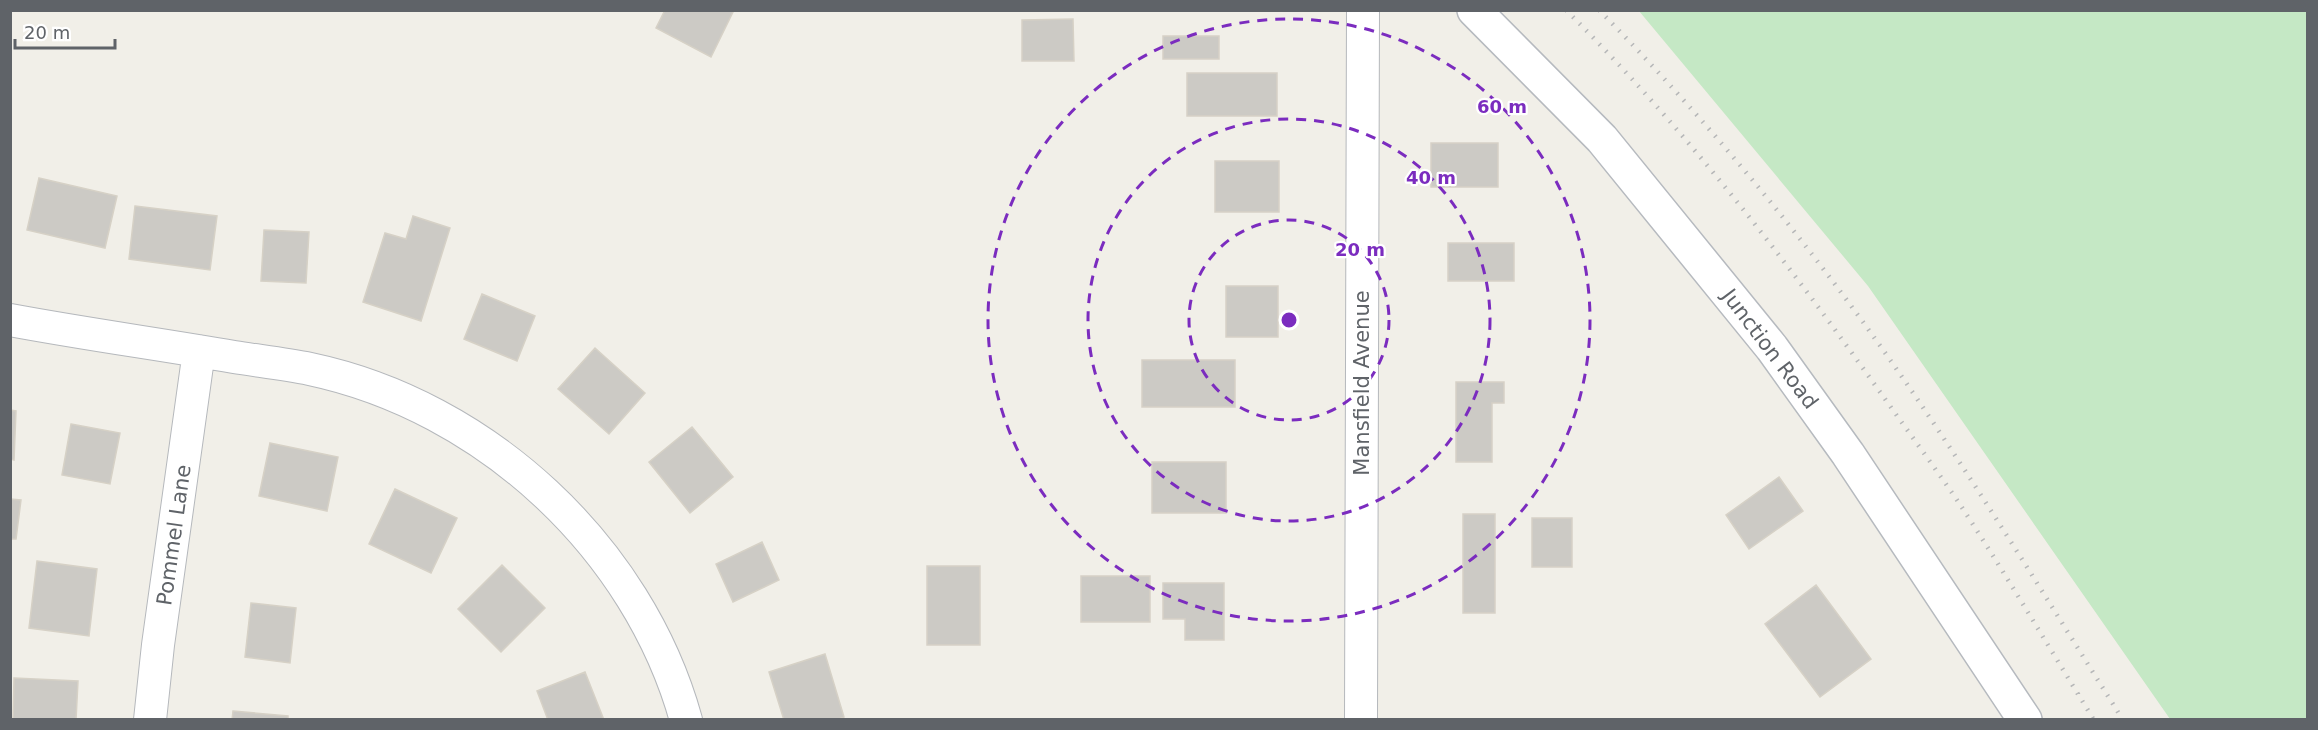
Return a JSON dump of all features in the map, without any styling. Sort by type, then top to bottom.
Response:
[{"type":"street","name":"Mansfield Avenue","points":[[1361,720],[1363,10]]},
{"type":"street","name":"Junction Road","points":[[1474,10],[1602,139],[1772,348],[1848,454],[2025,720]]},
{"type":"street","points":[[10,320],[311,369],[370,386],[431,412],[482,442],[534,482],[583,531],[625,586],[657,643],[686,720]]},
{"type":"street","name":"Pommel Lane","points":[[150,720],[158,645],[200,351]]},
{"type":"green space","points":[[1639,11],[2307,11],[2307,719],[2170,719],[1868,286]]},
{"type":"building","points":[[665,10],[734,10],[711,57],[656,28]]},
{"type":"building","points":[[1073,19],[1074,61],[1022,61],[1022,20]]},
{"type":"building","points":[[1163,36],[1219,36],[1219,59],[1163,59]]},
{"type":"building","points":[[1187,73],[1277,73],[1277,116],[1187,116]]},
{"type":"building","points":[[1431,143],[1498,143],[1498,187],[1431,187]]},
{"type":"building","points":[[1215,161],[1279,161],[1279,212],[1215,212]]},
{"type":"building","points":[[39,178],[117,196],[105,248],[27,230]]},
{"type":"building","points":[[135,206],[217,216],[210,270],[129,259]]},
{"type":"building","points":[[413,216],[450,228],[421,321],[363,302],[385,233],[406,239]]},
{"type":"building","points":[[264,230],[309,232],[306,283],[261,281]]},
{"type":"building","points":[[1448,243],[1514,243],[1514,281],[1448,281]]},
{"type":"building","points":[[1226,286],[1278,286],[1278,337],[1226,337]]},
{"type":"building","points":[[482,294],[535,316],[517,361],[464,339]]},
{"type":"building","points":[[595,348],[645,393],[609,434],[558,389]]},
{"type":"building","points":[[1142,360],[1235,360],[1235,407],[1142,407]]},
{"type":"building","points":[[1456,382],[1504,382],[1504,403],[1492,403],[1492,462],[1456,462]]},
{"type":"building","points":[[10,410],[16,411],[14,460],[10,459]]},
{"type":"building","points":[[71,424],[120,433],[110,484],[62,475]]},
{"type":"building","points":[[692,427],[733,477],[690,513],[649,462]]},
{"type":"building","points":[[270,443],[338,457],[327,511],[259,496]]},
{"type":"building","points":[[1152,462],[1226,462],[1226,513],[1152,513]]},
{"type":"building","points":[[1779,477],[1803,511],[1749,549],[1726,515]]},
{"type":"building","points":[[395,489],[457,518],[431,573],[369,544]]},
{"type":"building","points":[[10,499],[21,500],[16,539],[10,539]]},
{"type":"building","points":[[1463,514],[1495,514],[1495,613],[1463,613]]},
{"type":"building","points":[[1532,518],[1572,518],[1572,567],[1532,567]]},
{"type":"building","points":[[762,542],[779,580],[733,602],[716,564]]},
{"type":"building","points":[[37,561],[97,569],[89,636],[29,628]]},
{"type":"building","points":[[502,565],[545,608],[501,652],[458,609]]},
{"type":"building","points":[[927,566],[980,566],[980,645],[927,645]]},
{"type":"building","points":[[1081,576],[1150,576],[1150,622],[1081,622]]},
{"type":"building","points":[[1163,583],[1224,583],[1224,640],[1185,640],[1185,619],[1163,619]]},
{"type":"building","points":[[1816,585],[1871,659],[1820,697],[1765,624]]},
{"type":"building","points":[[251,603],[296,608],[290,663],[245,657]]},
{"type":"building","points":[[825,654],[844,717],[836,720],[784,720],[769,672]]},
{"type":"building","points":[[585,672],[604,720],[548,720],[537,691]]},
{"type":"building","points":[[14,678],[78,681],[76,720],[13,720]]},
{"type":"building","points":[[233,711],[288,716],[288,720],[232,720]]},
{"type":"railway","points":[[1566,10],[1609,54],[1690,145],[1803,286],[1957,500],[2094,720]]},
{"type":"railway","points":[[1599,10],[1675,90],[1747,173],[1849,303],[1944,439],[2123,720]]}]
